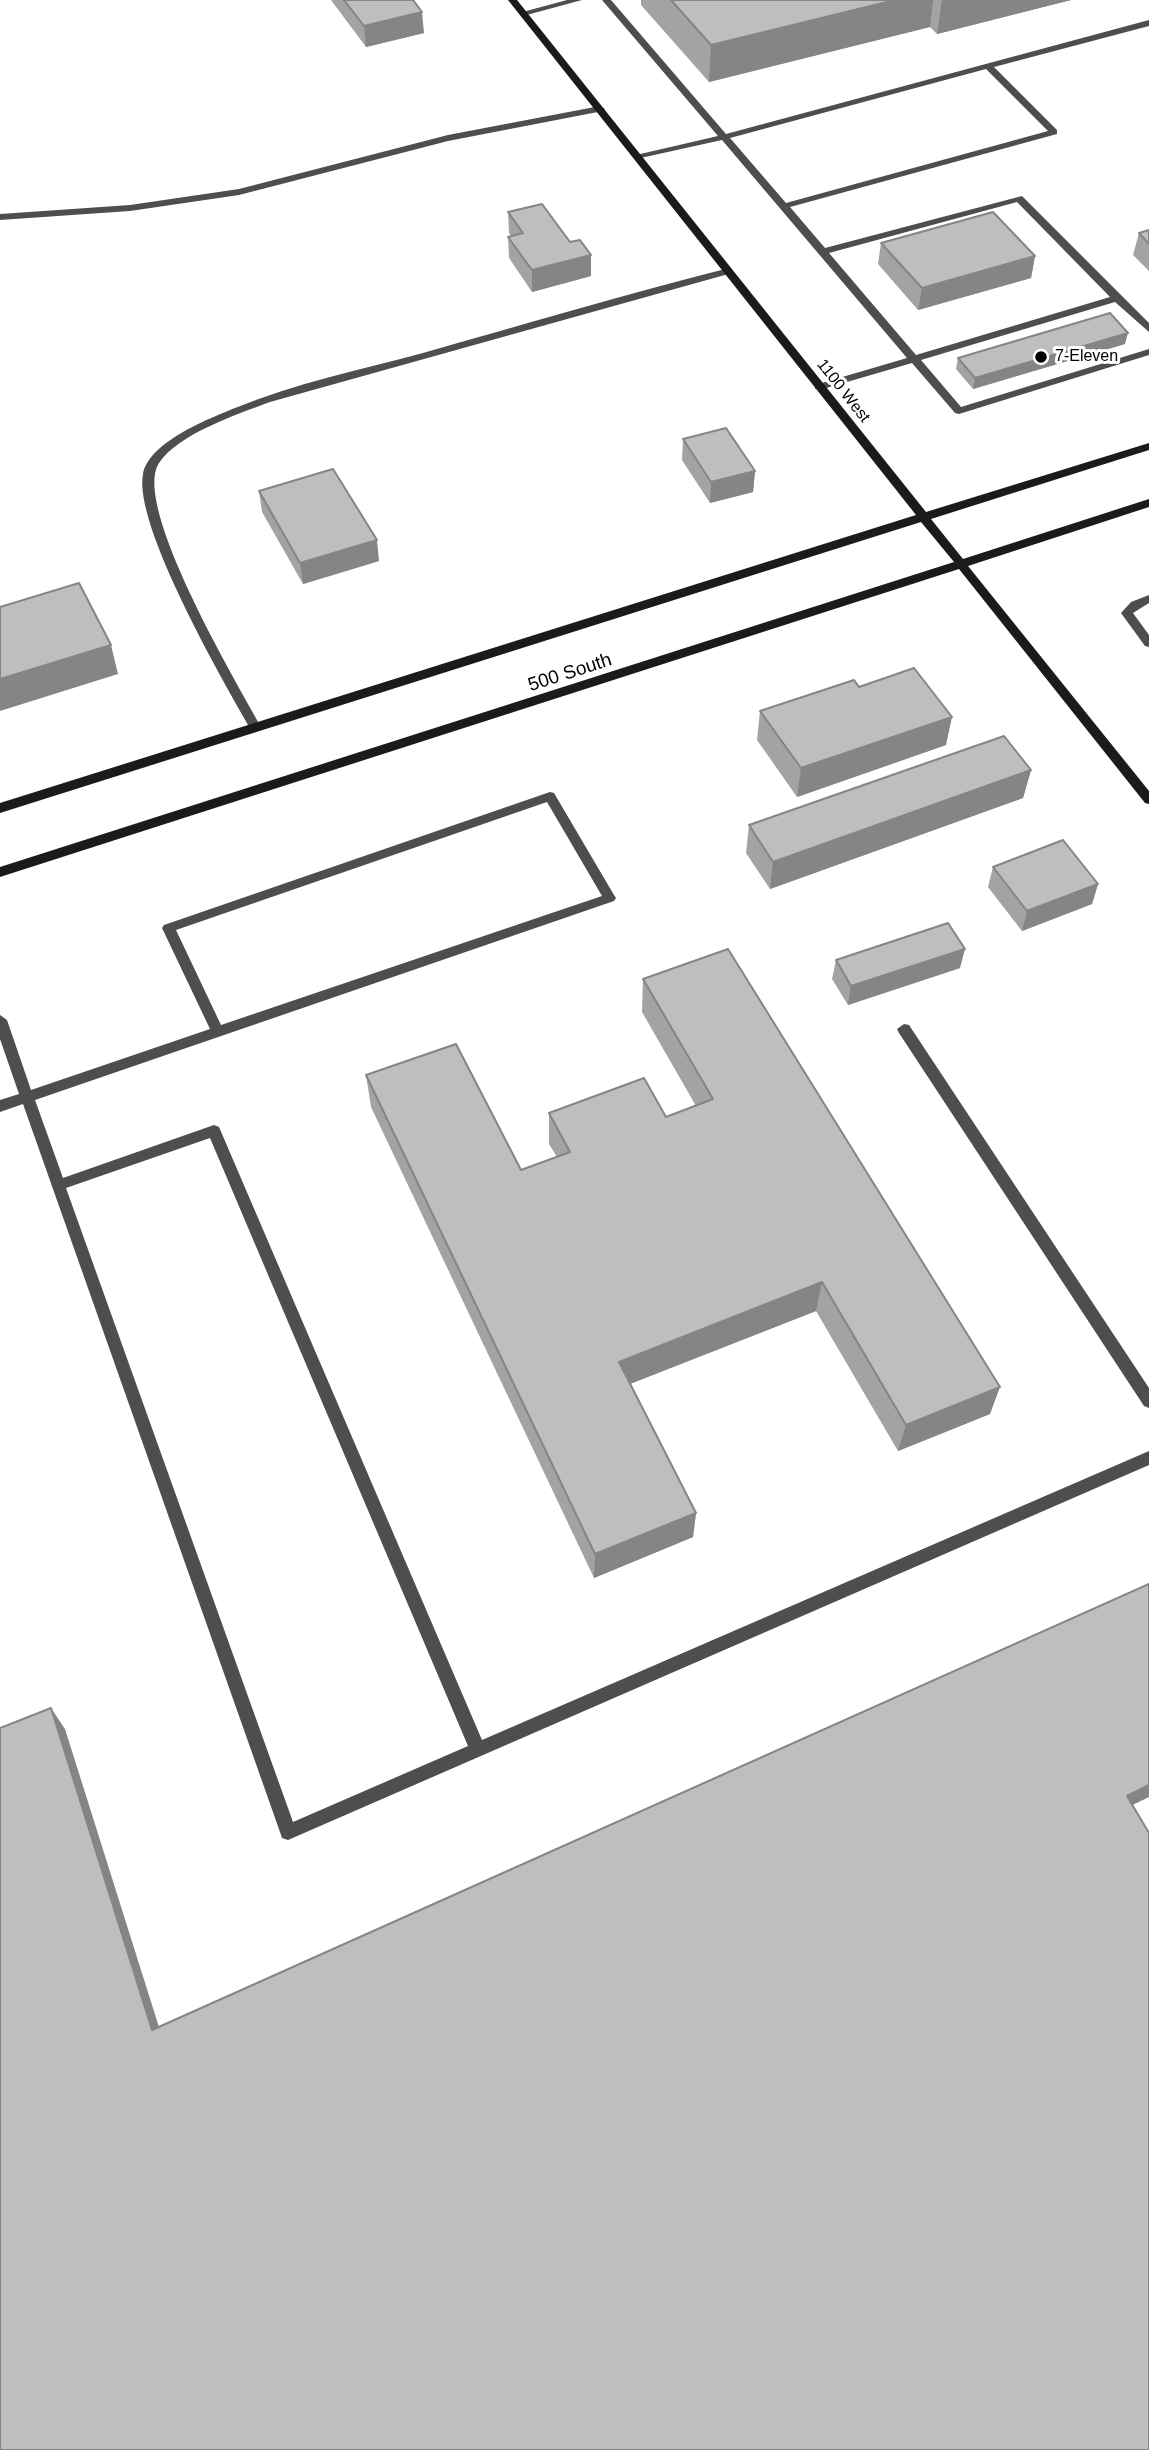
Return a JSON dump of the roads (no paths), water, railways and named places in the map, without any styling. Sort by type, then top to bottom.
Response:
[{"type":"main road","name":"1100 West","points":[[513,0],[1149,800]]},
{"type":"main road","points":[[0,808],[1149,446]]},
{"type":"main road","name":"500 South","points":[[0,872],[1149,503]]},
{"type":"lane","points":[[523,13],[578,0]]},
{"type":"lane","points":[[606,0],[959,411],[1149,352]]},
{"type":"lane","points":[[639,157],[724,137],[1149,23]]},
{"type":"lane","points":[[784,206],[1054,132],[988,66]]},
{"type":"lane","points":[[0,216],[130,208],[239,192],[448,138],[600,109]]},
{"type":"lane","points":[[823,252],[1019,198],[1149,329]]},
{"type":"lane","points":[[255,727],[166,551],[151,506],[148,474],[160,453],[188,434],[236,412],[307,388],[729,271]]},
{"type":"lane","points":[[820,387],[1117,298]]},
{"type":"lane","points":[[1149,600],[1135,605],[1127,613],[1149,643]]},
{"type":"lane","points":[[0,1106],[610,898],[550,796],[168,928],[218,1031]]},
{"type":"lane","points":[[0,1020],[288,1832],[1149,1458]]},
{"type":"lane","points":[[904,1029],[1149,1401]]},
{"type":"lane","points":[[58,1185],[214,1131],[478,1749]]},
{"type":"place","name":"7-Eleven","points":[[1041,357]]}]
